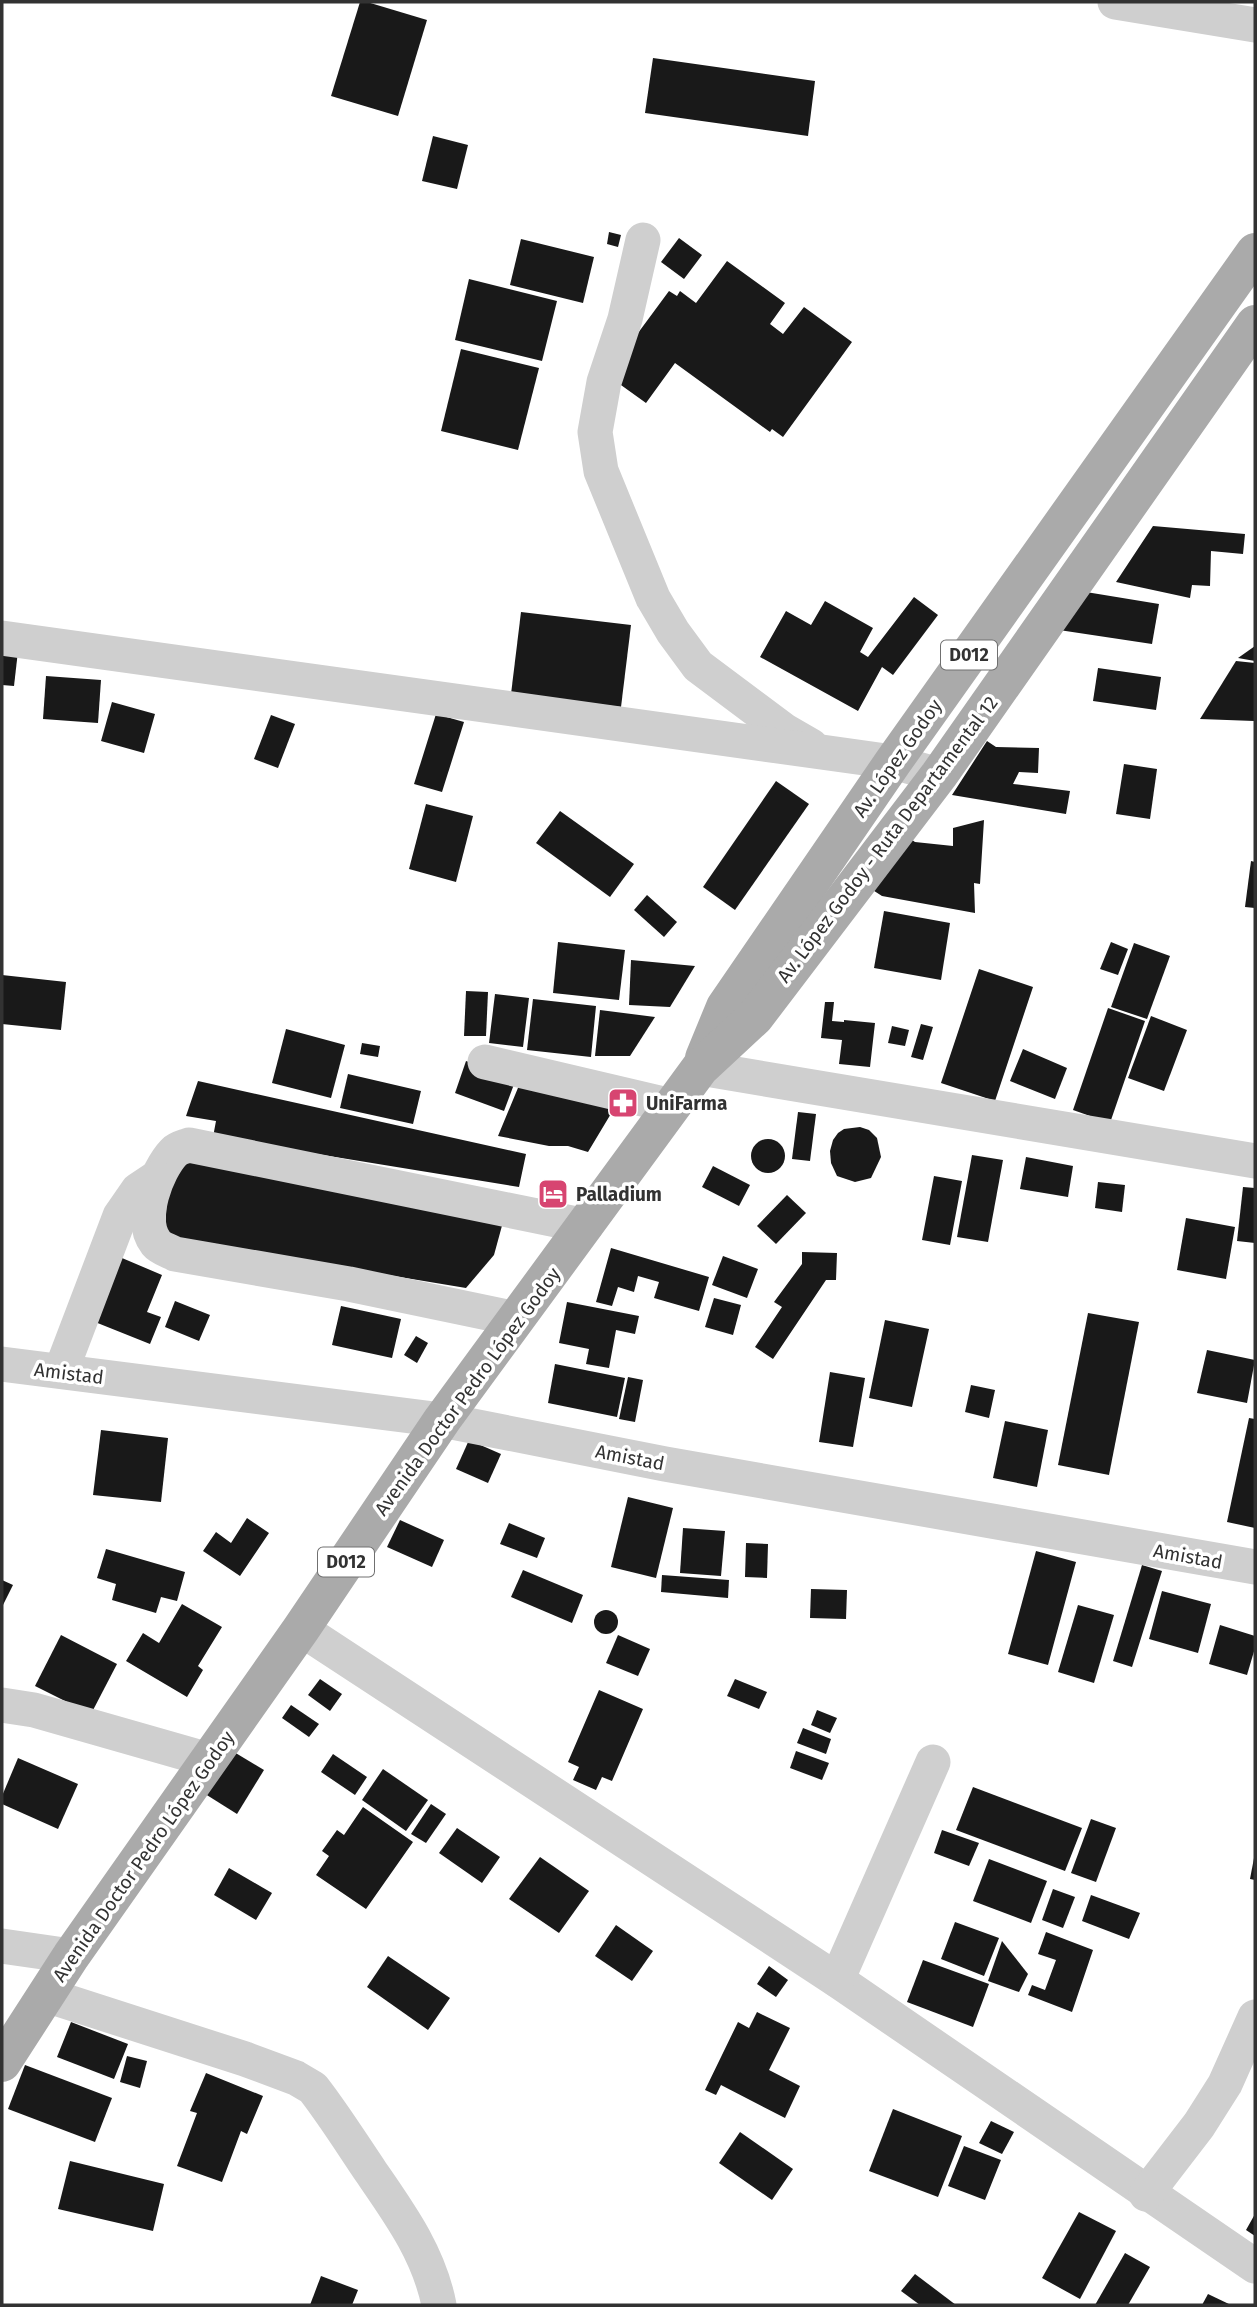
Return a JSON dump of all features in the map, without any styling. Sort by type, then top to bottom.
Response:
[{"type":"main road","name":"Av. López Godoy","points":[[700,1069],[725,1007],[893,762],[1255,252]]},
{"type":"main road","name":"Av. López Godoy - Ruta Departamental 12","points":[[700,1069],[755,1017],[939,775],[1255,324]]},
{"type":"main road","name":"Avenida Doctor Pedro López Godoy","points":[[2,2063],[71,1956],[301,1629],[442,1420],[700,1069]]},
{"type":"street","points":[[1115,2],[1255,25]]},
{"type":"street","points":[[643,240],[625,319],[604,382],[595,432],[601,471],[653,598],[698,666],[785,731],[822,752]]},
{"type":"street","points":[[2,638],[893,762],[939,775]]},
{"type":"street","points":[[485,1062],[672,1106]]},
{"type":"street","points":[[700,1069],[1255,1161]]},
{"type":"street","points":[[61,1371],[120,1216],[138,1190],[156,1178],[175,1150],[188,1145],[586,1226]]},
{"type":"street","points":[[156,1178],[149,1230],[157,1245],[175,1254],[349,1284],[517,1319]]},
{"type":"street","name":"Amistad","points":[[2,1364],[442,1420],[665,1464],[1255,1567]]},
{"type":"street","points":[[301,1629],[836,1980],[1255,2266]]},
{"type":"street","points":[[2,1705],[34,1710],[209,1760]]},
{"type":"street","points":[[836,1980],[933,1762]]},
{"type":"street","points":[[2,1946],[71,1956]]},
{"type":"street","points":[[46,1995],[245,2059],[296,2078],[313,2088],[424,2254],[430,2299]]},
{"type":"street","points":[[1146,2193],[1199,2125],[1219,2094],[1255,2017]]},
{"type":"building","points":[[360,2],[427,20],[398,116],[331,96]]},
{"type":"building","points":[[653,58],[815,81],[808,136],[645,113]]},
{"type":"building","points":[[433,136],[468,145],[457,189],[422,181]]},
{"type":"building","points":[[609,232],[621,235],[618,247],[607,244]]},
{"type":"building","points":[[679,238],[702,255],[684,279],[661,262]]},
{"type":"building","points":[[521,239],[594,257],[583,303],[510,285]]},
{"type":"building","points":[[727,261],[785,303],[770,324],[783,334],[804,307],[852,342],[783,437],[772,429],[770,432],[675,363],[646,403],[607,375],[669,291],[677,296],[680,291],[696,303]]},
{"type":"building","points":[[469,279],[557,301],[542,361],[455,340]]},
{"type":"building","points":[[461,349],[539,368],[518,450],[441,431]]},
{"type":"building","points":[[1153,526],[1245,534],[1243,554],[1211,551],[1210,586],[1192,585],[1190,598],[1116,582]]},
{"type":"building","points":[[1086,592],[1159,604],[1152,644],[1059,630]]},
{"type":"building","points":[[914,597],[938,615],[893,675],[882,667],[858,711],[760,657],[786,611],[811,625],[825,601],[873,628],[860,652],[868,657]]},
{"type":"building","points":[[521,612],[631,625],[621,707],[511,694]]},
{"type":"building","points":[[1255,646],[1255,661],[1238,658]]},
{"type":"building","points":[[2,649],[18,651],[14,686],[2,685]]},
{"type":"building","points":[[1236,661],[1255,663],[1254,721],[1200,719]]},
{"type":"building","points":[[1098,668],[1161,677],[1156,710],[1093,701]]},
{"type":"building","points":[[46,676],[101,680],[98,723],[43,719]]},
{"type":"building","points":[[112,702],[155,714],[144,753],[101,741]]},
{"type":"building","points":[[436,714],[464,722],[442,792],[414,784]]},
{"type":"building","points":[[271,715],[295,724],[278,768],[254,759]]},
{"type":"building","points":[[987,741],[996,747],[1039,748],[1038,773],[1019,772],[1013,784],[1070,791],[1066,814],[952,795]]},
{"type":"building","points":[[1124,764],[1157,769],[1150,819],[1116,814]]},
{"type":"building","points":[[776,781],[809,804],[735,910],[703,887]]},
{"type":"building","points":[[426,804],[473,816],[456,882],[409,869]]},
{"type":"building","points":[[560,811],[634,864],[610,897],[536,843]]},
{"type":"building","points":[[984,820],[980,884],[974,883],[975,913],[882,896],[868,887],[901,832],[915,842],[953,846],[953,828]]},
{"type":"building","points":[[1251,861],[1255,862],[1255,908],[1245,907]]},
{"type":"building","points":[[647,895],[677,922],[664,937],[634,910]]},
{"type":"building","points":[[884,911],[950,923],[941,980],[874,968]]},
{"type":"building","points":[[558,942],[625,950],[619,1000],[553,993]]},
{"type":"building","points":[[1111,942],[1128,949],[1118,975],[1100,969]]},
{"type":"building","points":[[1134,943],[1170,956],[1147,1019],[1111,1007]]},
{"type":"building","points":[[631,960],[695,966],[670,1007],[629,1005]]},
{"type":"building","points":[[979,969],[1033,987],[995,1101],[941,1083]]},
{"type":"building","points":[[2,975],[66,982],[61,1030],[2,1024]]},
{"type":"building","points":[[466,991],[488,992],[486,1036],[464,1036]]},
{"type":"building","points":[[495,994],[529,998],[523,1047],[489,1043]]},
{"type":"building","points":[[533,999],[596,1006],[591,1057],[527,1050]]},
{"type":"building","points":[[825,1002],[834,1002],[832,1021],[875,1023],[870,1067],[839,1064],[842,1040],[821,1038]]},
{"type":"building","points":[[1108,1008],[1145,1021],[1110,1123],[1073,1110]]},
{"type":"building","points":[[600,1010],[655,1017],[630,1056],[595,1056]]},
{"type":"building","points":[[1151,1016],[1187,1030],[1164,1091],[1128,1078]]},
{"type":"building","points":[[921,1024],[933,1027],[923,1060],[911,1057]]},
{"type":"building","points":[[892,1026],[909,1030],[905,1046],[888,1043]]},
{"type":"building","points":[[286,1029],[345,1045],[331,1098],[272,1083]]},
{"type":"building","points":[[362,1043],[380,1046],[378,1057],[360,1054]]},
{"type":"building","points":[[1023,1049],[1067,1068],[1055,1099],[1010,1081]]},
{"type":"building","points":[[466,1061],[516,1079],[504,1111],[455,1093]]},
{"type":"building","points":[[348,1074],[421,1091],[413,1124],[340,1108]]},
{"type":"building","points":[[198,1081],[526,1154],[519,1187],[213,1137],[216,1121],[186,1116]]},
{"type":"building","points":[[520,1083],[618,1102],[588,1152],[568,1146],[549,1146],[498,1136]]},
{"type":"building","points":[[798,1112],[816,1114],[810,1161],[792,1159]]},
{"type":"building","points":[[860,1127],[869,1130],[877,1138],[881,1157],[871,1178],[855,1182],[837,1176],[831,1163],[830,1151],[838,1133],[844,1129]]},
{"type":"building","points":[[768,1139],[780,1144],[785,1156],[780,1168],[768,1173],[756,1168],[751,1156],[756,1144]]},
{"type":"building","points":[[182,1152],[506,1211],[494,1255],[466,1288],[165,1238],[167,1193]]},
{"type":"building","points":[[972,1155],[1003,1160],[988,1242],[957,1237]]},
{"type":"building","points":[[1026,1157],[1073,1166],[1068,1197],[1020,1189]]},
{"type":"building","points":[[713,1166],[750,1185],[739,1206],[702,1187]]},
{"type":"building","points":[[934,1176],[962,1181],[950,1245],[922,1240]]},
{"type":"building","points":[[1098,1182],[1125,1185],[1122,1212],[1095,1208]]},
{"type":"building","points":[[1243,1187],[1255,1188],[1255,1243],[1237,1241]]},
{"type":"building","points":[[787,1195],[806,1213],[776,1244],[757,1226]]},
{"type":"building","points":[[1186,1218],[1235,1227],[1226,1279],[1177,1270]]},
{"type":"building","points":[[611,1248],[709,1277],[699,1311],[654,1298],[659,1282],[638,1276],[634,1292],[618,1287],[612,1306],[596,1302]]},
{"type":"building","points":[[802,1252],[837,1253],[836,1280],[826,1280],[773,1359],[755,1347],[782,1307],[774,1302],[802,1264]]},
{"type":"building","points":[[723,1256],[758,1269],[747,1298],[712,1285]]},
{"type":"building","points":[[122,1258],[162,1275],[147,1312],[161,1317],[150,1344],[95,1322]]},
{"type":"building","points":[[714,1298],[741,1305],[733,1335],[705,1327]]},
{"type":"building","points":[[175,1301],[210,1315],[199,1341],[165,1327]]},
{"type":"building","points":[[567,1302],[639,1316],[635,1334],[616,1330],[609,1368],[586,1364],[589,1349],[559,1343]]},
{"type":"building","points":[[341,1306],[401,1319],[392,1358],[332,1345]]},
{"type":"building","points":[[1088,1313],[1139,1322],[1109,1475],[1058,1465]]},
{"type":"building","points":[[885,1320],[929,1329],[912,1407],[869,1398]]},
{"type":"building","points":[[416,1336],[428,1343],[417,1363],[404,1355]]},
{"type":"building","points":[[1207,1350],[1255,1360],[1247,1403],[1197,1393]]},
{"type":"building","points":[[555,1364],[625,1378],[617,1417],[548,1403]]},
{"type":"building","points":[[830,1372],[865,1378],[853,1447],[819,1442]]},
{"type":"building","points":[[628,1377],[643,1380],[635,1422],[619,1419]]},
{"type":"building","points":[[971,1385],[995,1390],[989,1418],[965,1412]]},
{"type":"building","points":[[1249,1418],[1255,1419],[1255,1528],[1227,1522]]},
{"type":"building","points":[[1005,1421],[1048,1430],[1037,1487],[993,1478]]},
{"type":"building","points":[[101,1430],[168,1438],[161,1502],[93,1495]]},
{"type":"building","points":[[469,1440],[501,1454],[488,1483],[456,1469]]},
{"type":"building","points":[[628,1497],[673,1508],[656,1578],[611,1567]]},
{"type":"building","points":[[247,1518],[269,1533],[240,1576],[203,1551],[216,1532],[231,1543]]},
{"type":"building","points":[[400,1520],[444,1540],[432,1567],[387,1547]]},
{"type":"building","points":[[509,1523],[545,1538],[537,1558],[500,1544]]},
{"type":"building","points":[[683,1528],[725,1531],[721,1576],[680,1573]]},
{"type":"building","points":[[746,1543],[768,1544],[767,1578],[745,1577]]},
{"type":"building","points":[[106,1549],[185,1572],[177,1601],[161,1597],[156,1613],[112,1600],[116,1584],[97,1578]]},
{"type":"building","points":[[1036,1551],[1076,1562],[1048,1665],[1008,1654]]},
{"type":"building","points":[[1142,1565],[1162,1571],[1132,1667],[1113,1661]]},
{"type":"building","points":[[523,1570],[583,1595],[572,1623],[511,1597]]},
{"type":"building","points":[[662,1575],[729,1580],[728,1598],[661,1592]]},
{"type":"building","points":[[2,1580],[13,1585],[2,1607]]},
{"type":"building","points":[[811,1589],[847,1590],[846,1619],[810,1618]]},
{"type":"building","points":[[1162,1591],[1211,1604],[1198,1653],[1149,1639]]},
{"type":"building","points":[[182,1604],[222,1627],[198,1666],[203,1670],[187,1697],[126,1661],[143,1633],[159,1643]]},
{"type":"building","points":[[1078,1605],[1114,1615],[1094,1683],[1058,1672]]},
{"type":"building","points":[[606,1610],[615,1613],[618,1622],[615,1631],[606,1634],[597,1631],[594,1622],[597,1613]]},
{"type":"building","points":[[1220,1625],[1255,1636],[1255,1648],[1247,1675],[1209,1664]]},
{"type":"building","points":[[61,1635],[117,1664],[91,1714],[35,1686]]},
{"type":"building","points":[[618,1635],[650,1649],[638,1676],[606,1663]]},
{"type":"building","points":[[320,1679],[342,1694],[330,1711],[308,1695]]},
{"type":"building","points":[[735,1679],[767,1692],[759,1709],[727,1696]]},
{"type":"building","points":[[599,1690],[643,1709],[612,1781],[602,1777],[596,1790],[573,1780],[579,1767],[568,1762]]},
{"type":"building","points":[[291,1705],[319,1724],[309,1737],[282,1718]]},
{"type":"building","points":[[817,1710],[837,1718],[830,1733],[811,1725]]},
{"type":"building","points":[[803,1728],[831,1739],[826,1754],[797,1743]]},
{"type":"building","points":[[229,1749],[264,1770],[237,1814],[202,1792]]},
{"type":"building","points":[[796,1751],[829,1763],[822,1780],[790,1768]]},
{"type":"building","points":[[333,1754],[367,1777],[355,1795],[321,1772]]},
{"type":"building","points":[[18,1758],[78,1784],[58,1829],[2,1804],[2,1796]]},
{"type":"building","points":[[383,1769],[428,1800],[406,1831],[362,1800]]},
{"type":"building","points":[[973,1787],[1082,1828],[1065,1871],[956,1830]]},
{"type":"building","points":[[431,1804],[446,1814],[426,1843],[411,1834]]},
{"type":"building","points":[[363,1807],[413,1842],[366,1909],[316,1875],[329,1856],[322,1851],[337,1830],[344,1835]]},
{"type":"building","points":[[1091,1819],[1116,1828],[1096,1882],[1071,1873]]},
{"type":"building","points":[[457,1828],[500,1857],[482,1883],[439,1853]]},
{"type":"building","points":[[942,1830],[979,1843],[969,1866],[934,1853]]},
{"type":"building","points":[[540,1857],[589,1891],[559,1933],[509,1899]]},
{"type":"building","points":[[1255,1858],[1255,1880],[1250,1879]]},
{"type":"building","points":[[989,1859],[1047,1881],[1031,1923],[973,1901]]},
{"type":"building","points":[[229,1868],[272,1893],[256,1920],[214,1895]]},
{"type":"building","points":[[1053,1889],[1075,1897],[1063,1928],[1042,1920]]},
{"type":"building","points":[[1091,1895],[1140,1913],[1129,1939],[1082,1921]]},
{"type":"building","points":[[955,1922],[999,1938],[984,1976],[941,1959]]},
{"type":"building","points":[[616,1925],[653,1951],[632,1981],[595,1956]]},
{"type":"building","points":[[1046,1932],[1093,1950],[1072,2012],[1028,1995],[1032,1985],[1045,1990],[1056,1960],[1038,1954]]},
{"type":"building","points":[[1002,1941],[1028,1974],[1019,1992],[988,1981]]},
{"type":"building","points":[[388,1956],[450,1998],[428,2030],[367,1987]]},
{"type":"building","points":[[923,1960],[989,1984],[973,2027],[907,2002]]},
{"type":"building","points":[[769,1966],[788,1980],[776,1997],[757,1984]]},
{"type":"building","points":[[757,2012],[790,2028],[769,2070],[800,2086],[785,2118],[721,2085],[716,2095],[705,2090],[738,2022],[749,2028]]},
{"type":"building","points":[[71,2022],[128,2044],[114,2079],[57,2057]]},
{"type":"building","points":[[127,2056],[147,2061],[140,2088],[120,2082]]},
{"type":"building","points":[[25,2065],[112,2098],[95,2142],[8,2109]]},
{"type":"building","points":[[206,2073],[263,2096],[247,2134],[241,2131],[222,2182],[177,2166],[197,2113],[190,2111]]},
{"type":"building","points":[[893,2109],[962,2136],[938,2197],[869,2171]]},
{"type":"building","points":[[991,2121],[1014,2132],[1002,2154],[979,2143]]},
{"type":"building","points":[[740,2132],[793,2169],[772,2200],[719,2163]]},
{"type":"building","points":[[964,2146],[1001,2160],[985,2200],[948,2186]]},
{"type":"building","points":[[70,2161],[164,2184],[153,2231],[58,2209]]},
{"type":"building","points":[[1079,2212],[1116,2231],[1080,2299],[1042,2278]]},
{"type":"building","points":[[1255,2214],[1255,2236],[1246,2230]]},
{"type":"building","points":[[1125,2253],[1150,2267],[1128,2305],[1095,2305]]},
{"type":"building","points":[[915,2274],[956,2305],[920,2305],[901,2291]]},
{"type":"building","points":[[321,2276],[358,2290],[352,2305],[310,2305]]},
{"type":"building","points":[[1208,2294],[1231,2305],[1202,2305]]},
{"type":"place","name":"UniFarma","points":[[623,1103]]},
{"type":"place","name":"Palladium","points":[[553,1194]]}]
